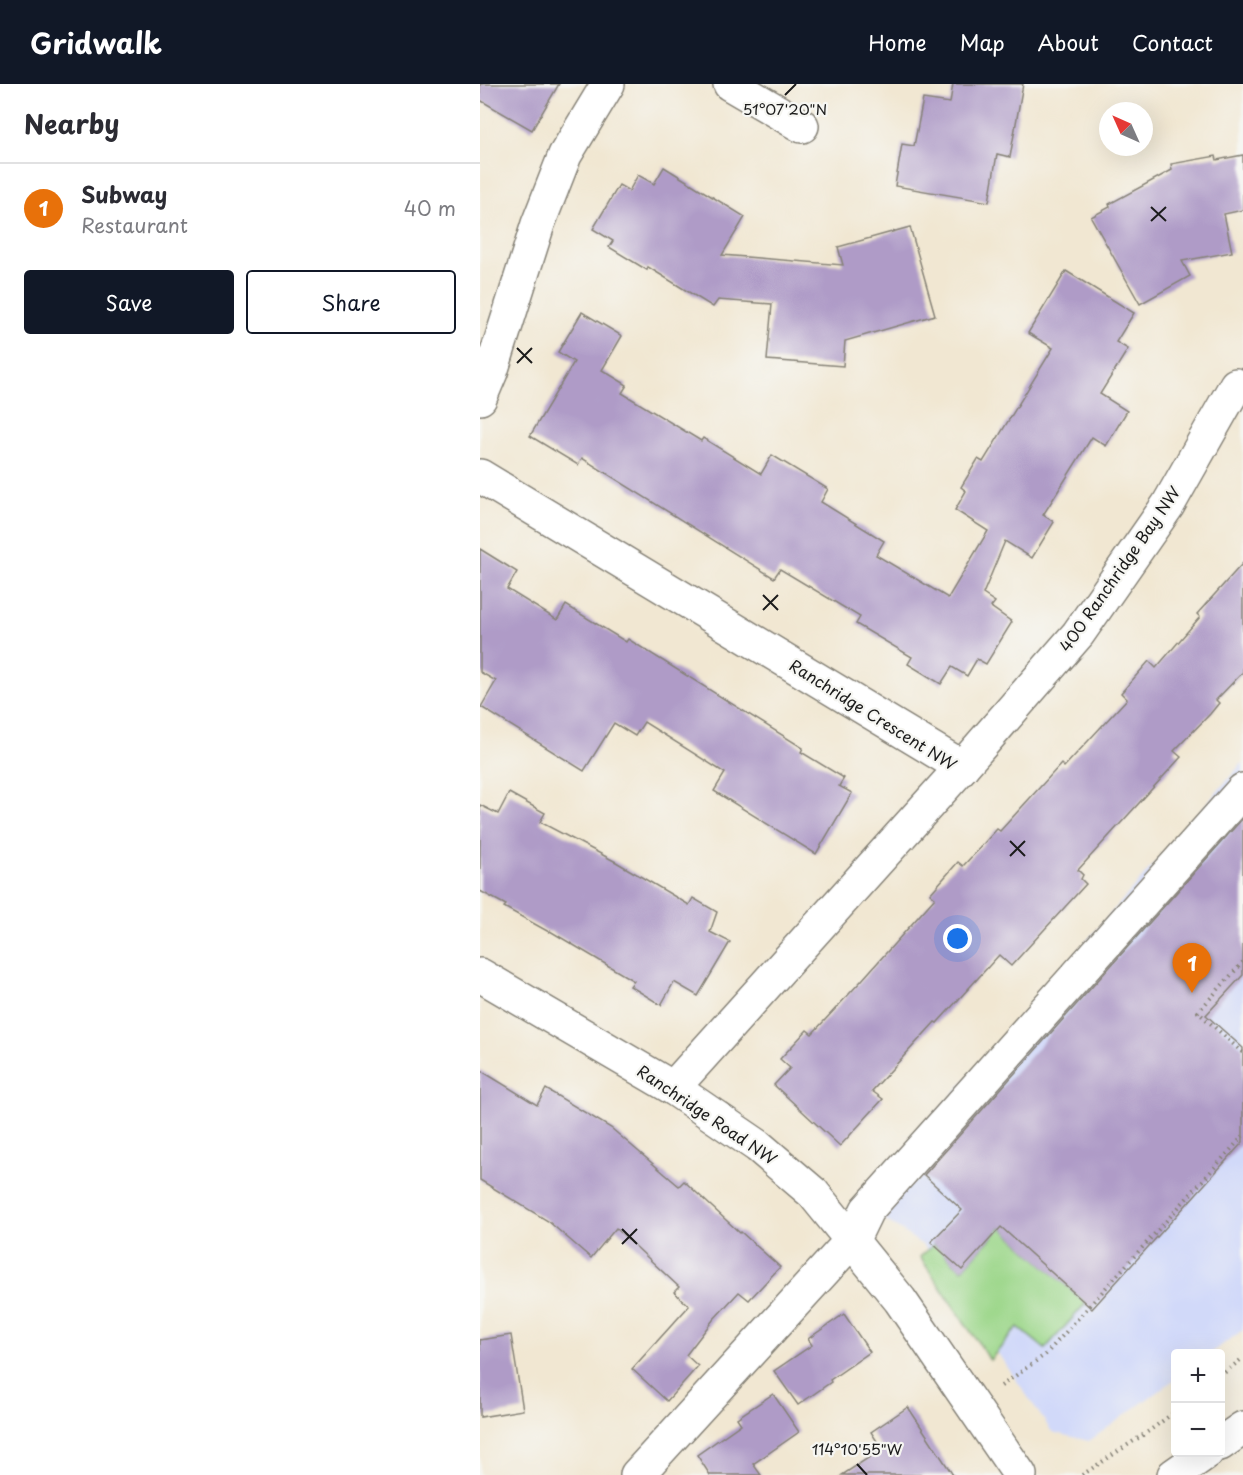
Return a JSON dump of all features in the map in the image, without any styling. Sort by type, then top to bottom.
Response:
[{"type":"street","points":[[480,399],[491,372],[538,224],[565,155],[608,84]]},
{"type":"street","points":[[730,84],[802,126]]},
{"type":"street","name":"400 Ranchridge Bay NW","points":[[962,767],[1078,634],[1168,505],[1236,385]]},
{"type":"street","name":"Ranchridge Crescent NW","points":[[480,476],[962,767],[673,1088]]},
{"type":"street","points":[[637,1475],[853,1239],[867,1210],[1243,790]]},
{"type":"street","name":"Ranchridge Road NW","points":[[480,975],[673,1088],[758,1146],[813,1193],[853,1239],[900,1300],[1020,1475]]},
{"type":"street","points":[[1225,1441],[1243,1428]]},
{"type":"street","points":[[1174,1475],[1200,1457]]},
{"type":"path","points":[[1243,962],[1198,1012],[1243,1053]]},
{"type":"path","points":[[995,1390],[1046,1354],[1243,1136]]},
{"type":"path","points":[[1225,1373],[1243,1359]]},
{"type":"path","points":[[1082,1475],[1171,1415]]},
{"type":"shaded area","points":[[1243,762],[1243,1330],[1217,1349],[1171,1349],[1171,1382],[1089,1441],[1052,1432],[924,1246],[859,1202]]},
{"type":"green space","points":[[1001,1227],[1086,1303],[1045,1349],[1018,1327],[990,1360],[920,1257],[934,1244],[962,1270]]},
{"type":"building","points":[[480,84],[559,84],[532,130],[480,100]]},
{"type":"building","points":[[953,84],[1023,84],[1010,157],[997,154],[989,202],[895,186],[902,144],[914,146],[923,99],[950,103]]},
{"type":"building","points":[[1243,155],[1243,210],[1224,214],[1232,252],[1182,261],[1190,276],[1140,304],[1091,217],[1110,207],[1109,204],[1172,170],[1171,164],[1216,156],[1217,160]]},
{"type":"building","points":[[664,167],[745,217],[722,255],[843,265],[838,247],[910,227],[935,315],[845,341],[843,366],[767,360],[772,304],[718,300],[713,307],[648,267],[647,270],[609,247],[613,241],[593,229],[619,185],[629,191],[638,175],[654,184]]},
{"type":"building","points":[[1066,271],[1134,313],[1116,342],[1128,349],[1100,394],[1127,411],[1106,446],[1092,437],[1043,515],[1054,522],[1032,558],[1005,541],[983,594],[995,602],[991,607],[1012,622],[986,664],[977,659],[967,676],[952,667],[941,684],[908,664],[912,657],[856,624],[860,617],[780,569],[774,578],[582,458],[578,465],[530,436],[574,362],[558,352],[582,312],[622,336],[602,370],[627,385],[622,393],[701,441],[703,438],[761,474],[772,455],[828,489],[821,502],[884,541],[876,555],[948,598],[988,531],[955,510],[966,491],[961,487],[978,459],[983,462],[1053,348],[1028,333]]},
{"type":"building","points":[[480,549],[517,572],[507,589],[557,620],[566,605],[626,642],[628,639],[803,748],[801,752],[844,778],[839,786],[852,793],[816,854],[714,791],[725,773],[644,722],[635,736],[614,723],[584,771],[481,707],[496,681],[480,672]]},
{"type":"building","points":[[1243,563],[1243,672],[1216,700],[1219,703],[1210,714],[1174,751],[1181,757],[1078,870],[1083,875],[1081,879],[1086,884],[1011,966],[999,955],[937,1023],[935,1022],[872,1091],[883,1099],[840,1146],[774,1085],[790,1068],[780,1059],[807,1030],[812,1034],[862,980],[935,898],[930,894],[958,862],[963,866],[997,829],[1000,831],[1061,764],[1064,767],[1127,699],[1121,693],[1149,661],[1156,668],[1200,617],[1197,614]]},
{"type":"building","points":[[509,793],[545,813],[540,822],[616,862],[689,905],[693,898],[717,912],[710,932],[730,942],[698,996],[674,982],[661,1005],[630,986],[634,981],[480,891],[480,805],[498,814]]},
{"type":"building","points":[[1243,818],[1243,975],[1206,1015],[1243,1048],[1243,1142],[1092,1309],[1001,1227],[962,1270],[931,1242],[962,1210],[924,1175]]},
{"type":"building","points":[[480,1070],[537,1105],[546,1089],[611,1128],[679,1186],[684,1181],[780,1267],[749,1300],[739,1292],[713,1320],[686,1355],[698,1366],[667,1401],[632,1369],[689,1306],[674,1292],[679,1287],[616,1228],[591,1258],[548,1221],[480,1180]]},
{"type":"building","points":[[844,1314],[870,1352],[798,1405],[774,1371],[812,1345],[808,1339]]},
{"type":"building","points":[[511,1335],[523,1410],[480,1417],[480,1340]]},
{"type":"building","points":[[773,1394],[799,1432],[753,1464],[761,1475],[710,1475],[697,1455],[741,1424],[737,1418]]},
{"type":"building","points":[[908,1407],[953,1475],[842,1475],[882,1449],[871,1432]]},
{"type":"place","name":"Subway","points":[[1192,993]]}]
